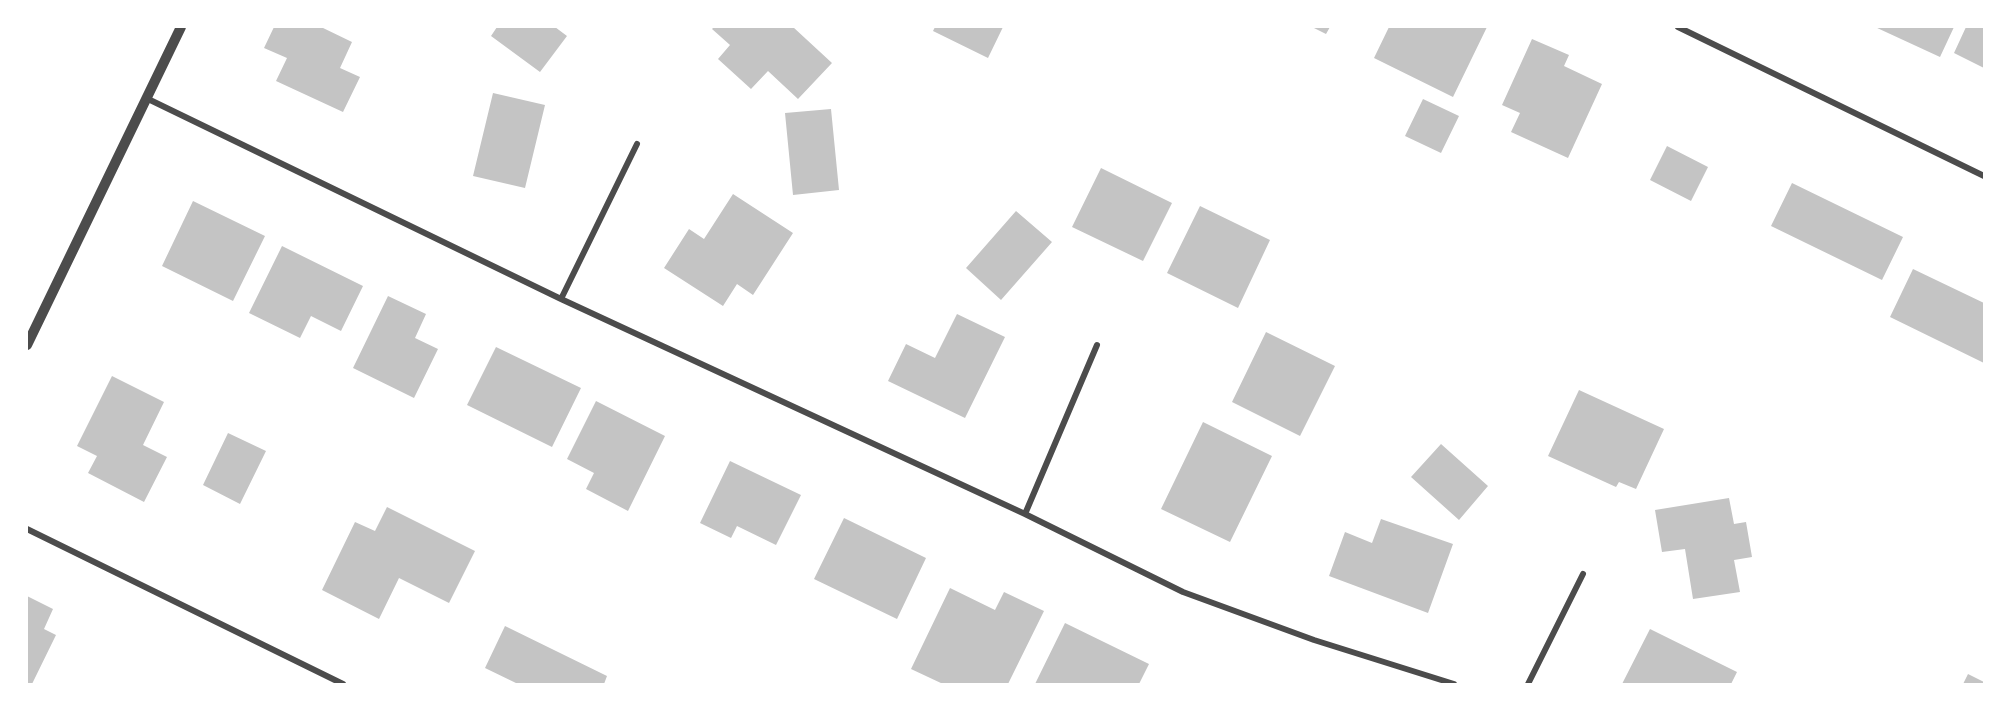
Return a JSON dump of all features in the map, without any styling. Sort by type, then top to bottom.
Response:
[{"type":"street","points":[[27,345],[181,27]]},
{"type":"street","points":[[1678,27],[1984,176]]},
{"type":"street","points":[[146,98],[561,299],[1025,514],[1183,592],[1314,640],[1454,684]]},
{"type":"street","points":[[561,299],[638,144]]},
{"type":"street","points":[[1025,514],[1097,345]]},
{"type":"street","points":[[27,529],[343,684]]},
{"type":"street","points":[[1528,684],[1584,574]]},
{"type":"building","points":[[274,27],[321,27],[352,42],[340,68],[360,77],[343,112],[276,81],[287,58],[264,48]]},
{"type":"building","points":[[497,27],[555,27],[567,36],[540,72],[491,36]]},
{"type":"building","points":[[714,27],[793,27],[832,63],[798,99],[768,71],[751,89],[718,59],[730,45],[712,29]]},
{"type":"building","points":[[935,27],[1003,27],[988,58],[933,31]]},
{"type":"building","points":[[1312,27],[1330,27],[1326,34]]},
{"type":"building","points":[[1389,27],[1487,27],[1453,97],[1374,58]]},
{"type":"building","points":[[1875,27],[1954,27],[1940,57]]},
{"type":"building","points":[[1966,27],[1984,27],[1984,68],[1954,53]]},
{"type":"building","points":[[1532,39],[1569,55],[1564,66],[1602,84],[1568,158],[1511,132],[1520,113],[1502,105]]},
{"type":"building","points":[[493,93],[545,105],[525,188],[473,176]]},
{"type":"building","points":[[1423,99],[1459,116],[1441,153],[1405,136]]},
{"type":"building","points":[[831,109],[839,190],[793,195],[785,113]]},
{"type":"building","points":[[1667,146],[1708,167],[1691,201],[1650,180]]},
{"type":"building","points":[[1101,168],[1172,203],[1143,261],[1072,227]]},
{"type":"building","points":[[1792,183],[1903,237],[1882,280],[1771,226]]},
{"type":"building","points":[[733,194],[793,233],[753,295],[737,284],[723,306],[664,268],[689,229],[704,239]]},
{"type":"building","points":[[193,201],[265,236],[233,301],[162,266]]},
{"type":"building","points":[[1200,206],[1270,240],[1238,308],[1167,273]]},
{"type":"building","points":[[1016,211],[1052,242],[1001,300],[966,268]]},
{"type":"building","points":[[282,246],[363,286],[341,331],[311,316],[300,338],[249,313]]},
{"type":"building","points":[[1913,269],[1984,303],[1984,363],[1890,317]]},
{"type":"building","points":[[388,296],[426,314],[415,338],[438,349],[414,398],[353,368]]},
{"type":"building","points":[[957,314],[1005,337],[965,418],[888,381],[906,344],[935,358]]},
{"type":"building","points":[[1266,332],[1335,366],[1300,436],[1232,402]]},
{"type":"building","points":[[496,347],[581,388],[552,447],[467,405]]},
{"type":"building","points":[[112,376],[164,402],[143,445],[167,457],[144,502],[88,473],[97,456],[77,446]]},
{"type":"building","points":[[1579,390],[1664,429],[1636,489],[1619,482],[1616,487],[1548,456]]},
{"type":"building","points":[[596,401],[665,436],[628,511],[586,489],[594,473],[567,459]]},
{"type":"building","points":[[1203,422],[1272,456],[1230,542],[1161,509]]},
{"type":"building","points":[[228,433],[266,451],[240,504],[203,485]]},
{"type":"building","points":[[1441,444],[1488,486],[1459,520],[1411,477]]},
{"type":"building","points":[[730,461],[801,495],[776,545],[737,526],[731,538],[700,523]]},
{"type":"building","points":[[1729,498],[1734,524],[1746,522],[1752,557],[1734,560],[1740,592],[1693,599],[1685,549],[1662,552],[1655,510]]},
{"type":"building","points":[[387,507],[475,551],[449,603],[399,578],[379,619],[322,590],[355,522],[375,531]]},
{"type":"building","points":[[844,518],[926,558],[897,619],[814,579]]},
{"type":"building","points":[[1381,519],[1453,544],[1428,613],[1329,576],[1345,532],[1372,543]]},
{"type":"building","points":[[950,588],[995,610],[1004,592],[1044,611],[1008,684],[943,684],[911,669]]},
{"type":"building","points":[[27,596],[53,609],[44,629],[56,635],[32,684],[27,684]]},
{"type":"building","points":[[1065,623],[1149,664],[1139,684],[1035,684]]},
{"type":"building","points":[[505,626],[607,676],[604,684],[518,684],[485,668]]},
{"type":"building","points":[[1650,629],[1737,672],[1731,684],[1622,684]]},
{"type":"building","points":[[1968,674],[1984,682],[1984,684],[1963,684]]}]
